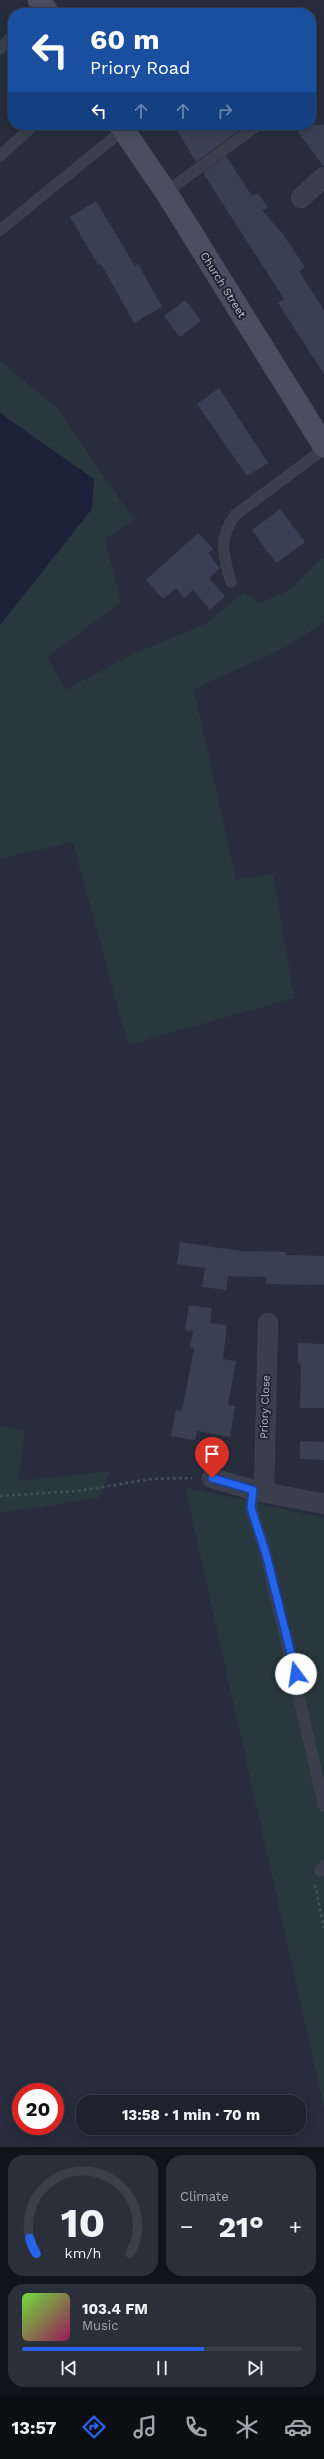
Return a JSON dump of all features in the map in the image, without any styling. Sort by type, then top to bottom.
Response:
[{"type":"main road","name":"Church Street","points":[[123,130],[166,192],[324,447]]},
{"type":"street","points":[[301,198],[324,177]]},
{"type":"street","name":"Priory Close","points":[[259,1491],[268,1323]]},
{"type":"street","points":[[212,1478],[259,1491],[324,1504]]},
{"type":"lane","points":[[0,49],[8,40]]},
{"type":"lane","points":[[0,156],[29,130]]},
{"type":"lane","points":[[0,230],[120,130]]},
{"type":"lane","points":[[166,192],[251,130]]},
{"type":"lane","points":[[231,582],[225,560],[223,538],[227,526],[235,515],[324,447]]},
{"type":"lane","points":[[259,1491],[251,1508],[268,1562],[324,1806]]},
{"type":"path","points":[[0,1496],[78,1491],[151,1479],[212,1478]]},
{"type":"path","points":[[319,1872],[324,1928]]},
{"type":"shaded area","points":[[0,361],[56,407],[134,520],[105,539],[121,602],[47,657],[65,690],[135,653],[206,624],[243,592],[260,603],[289,590],[324,557],[324,622],[284,648],[194,689],[236,880],[273,874],[294,998],[128,1045],[73,842],[0,859]]},
{"type":"shaded area","points":[[0,1425],[25,1430],[18,1481],[110,1471],[99,1498],[0,1513]]},
{"type":"shaded area","points":[[185,1487],[324,1518],[324,2108]]},
{"type":"water","points":[[0,413],[94,479],[92,509],[0,625]]},
{"type":"building","points":[[316,125],[324,125],[323,166],[297,130],[316,130]]},
{"type":"building","points":[[177,130],[240,130],[196,162]]},
{"type":"building","points":[[226,156],[252,196],[258,193],[268,208],[262,210],[284,236],[305,267],[299,271],[324,310],[324,374],[278,303],[284,299],[203,173]]},
{"type":"building","points":[[96,201],[135,266],[138,264],[162,307],[134,323],[101,264],[98,265],[70,217]]},
{"type":"building","points":[[185,300],[201,321],[180,337],[164,316]]},
{"type":"building","points":[[219,388],[268,463],[247,476],[197,404]]},
{"type":"building","points":[[280,509],[305,542],[276,563],[252,530]]},
{"type":"building","points":[[198,533],[213,549],[208,553],[220,568],[209,578],[225,596],[210,610],[193,590],[184,598],[176,588],[163,599],[146,580]]},
{"type":"building","points":[[180,1242],[241,1251],[286,1252],[286,1255],[324,1256],[324,1285],[266,1284],[266,1277],[228,1276],[226,1290],[202,1287],[205,1268],[177,1264]]},
{"type":"building","points":[[189,1305],[212,1308],[210,1323],[227,1325],[223,1359],[236,1361],[228,1405],[235,1406],[230,1437],[197,1431],[195,1440],[171,1436],[176,1410],[182,1411],[194,1349],[190,1348],[193,1331],[185,1330]]},
{"type":"building","points":[[298,1343],[324,1344],[324,1408],[300,1408],[301,1364],[298,1363]]},
{"type":"building","points":[[300,1441],[324,1442],[324,1460],[300,1459]]},
{"type":"route","points":[[212,1478],[253,1490],[251,1508],[266,1554],[296,1674]]}]
